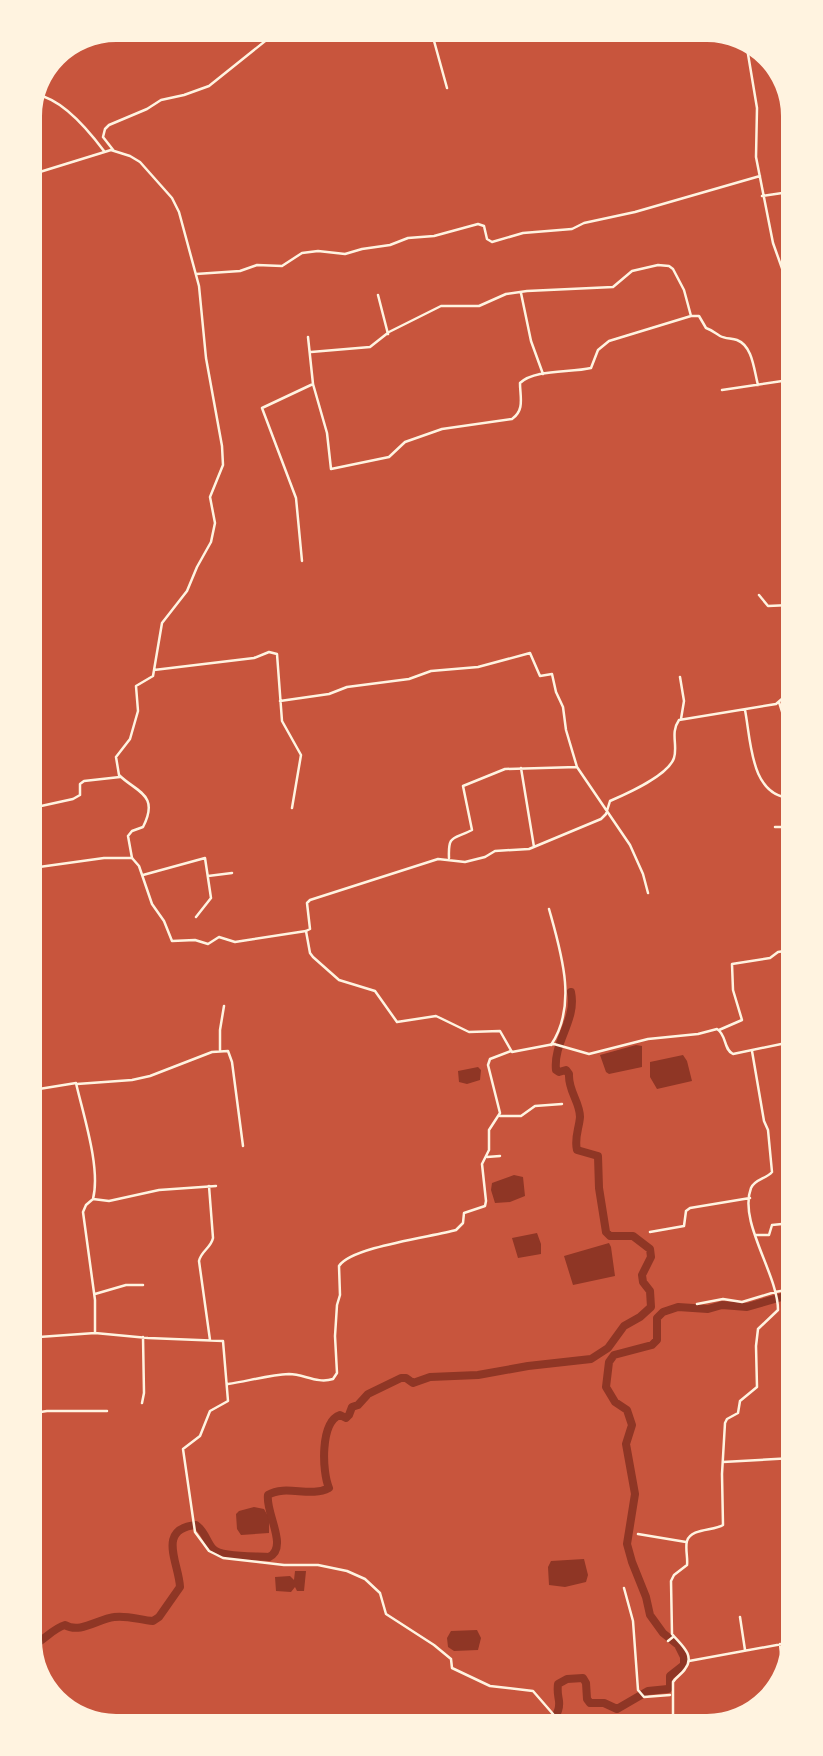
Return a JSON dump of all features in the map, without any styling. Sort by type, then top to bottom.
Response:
[{"type":"street","points":[[114,151],[103,137],[108,125],[161,100],[209,86],[264,42]]},
{"type":"street","points":[[434,42],[447,88]]},
{"type":"street","points":[[748,55],[757,108],[756,157],[773,243],[781,266]]},
{"type":"street","points":[[45,95],[60,104],[96,138],[104,151]]},
{"type":"street","points":[[42,171],[104,151],[114,151],[140,162],[172,198],[197,274],[206,358],[222,446],[223,465],[210,497],[215,523],[211,542],[187,591],[162,623],[153,676],[136,686],[138,711],[130,739],[116,757],[117,772],[141,790],[148,804],[144,827],[132,831],[128,836],[132,858],[143,875],[152,904],[166,925],[172,942],[195,940],[208,944],[219,937],[235,942],[306,931],[310,929],[308,901],[442,858],[465,862],[485,857],[495,851],[534,847],[601,819],[610,801],[648,782],[671,763],[674,757],[674,728],[681,719],[684,706],[680,677]]},
{"type":"street","points":[[197,274],[240,271],[257,265],[282,266],[302,254],[318,251],[345,254],[370,247],[390,246],[408,238],[435,236],[478,224],[484,226],[487,239],[492,242],[523,233],[567,230],[583,223],[635,212],[760,176]]},
{"type":"street","points":[[763,196],[781,193]]},
{"type":"street","points":[[311,352],[370,347],[435,307],[448,304],[479,306],[506,294],[521,292],[613,287],[632,271],[665,265],[673,269],[678,278],[688,299],[691,316]]},
{"type":"street","points":[[521,292],[531,341],[543,374]]},
{"type":"street","points":[[378,295],[388,334]]},
{"type":"street","points":[[308,337],[313,384],[327,433],[331,469],[389,457],[405,442],[442,429],[512,419],[521,408],[520,383],[530,376],[591,368],[598,350],[610,341],[691,316],[699,316],[706,328],[745,345],[758,385]]},
{"type":"street","points":[[723,390],[781,381]]},
{"type":"street","points":[[302,561],[296,498],[262,408],[313,384]]},
{"type":"street","points":[[759,595],[768,606],[781,605]]},
{"type":"street","points":[[154,670],[254,658],[274,652],[277,655],[283,725],[301,755],[292,808]]},
{"type":"street","points":[[280,701],[329,694],[347,687],[409,679],[431,671],[478,667],[530,653],[540,676],[552,674],[577,767],[630,845],[648,893]]},
{"type":"street","points":[[681,719],[779,702],[781,708]]},
{"type":"street","points":[[745,710],[751,749],[761,779],[775,794],[781,796]]},
{"type":"street","points":[[449,859],[450,839],[472,830],[463,786],[505,769],[577,767]]},
{"type":"street","points":[[522,768],[534,847]]},
{"type":"street","points":[[42,805],[80,795],[80,784],[84,781],[121,777]]},
{"type":"street","points":[[775,827],[781,827]]},
{"type":"street","points":[[42,867],[112,857],[132,858]]},
{"type":"street","points":[[143,875],[205,858],[211,898],[196,917]]},
{"type":"street","points":[[208,876],[232,873]]},
{"type":"street","points":[[549,909],[560,947],[566,1002],[564,1022],[552,1044]]},
{"type":"street","points":[[306,931],[313,957],[339,980],[375,991],[397,1022],[436,1016],[469,1032],[499,1031],[510,1051]]},
{"type":"street","points":[[500,1116],[488,1065],[490,1059],[510,1051],[552,1044],[589,1054],[648,1038],[719,1030],[742,1020],[733,990],[732,964],[770,958],[781,952]]},
{"type":"street","points":[[220,1051],[224,1006]]},
{"type":"street","points":[[719,1030],[729,1053],[736,1054],[781,1044]]},
{"type":"street","points":[[42,1087],[73,1082],[77,1084],[132,1080],[220,1051],[229,1052],[243,1146]]},
{"type":"street","points":[[672,1714],[671,1696],[674,1679],[686,1669],[688,1661],[685,1648],[671,1632],[671,1581],[674,1575],[687,1565],[687,1542],[694,1534],[723,1525],[722,1462],[726,1421],[737,1414],[742,1399],[757,1387],[757,1332],[762,1322],[777,1312],[778,1301],[755,1235],[750,1198],[753,1184],[770,1176],[772,1172],[768,1130],[751,1051]]},
{"type":"street","points":[[77,1084],[93,1162],[93,1199]]},
{"type":"street","points":[[500,1116],[521,1116],[536,1106],[562,1104]]},
{"type":"street","points":[[228,1384],[284,1374],[316,1381],[333,1379],[337,1373],[335,1336],[337,1305],[341,1295],[341,1262],[358,1254],[460,1228],[464,1213],[485,1206],[482,1164],[487,1157],[489,1130],[500,1116]]},
{"type":"street","points":[[487,1157],[500,1156]]},
{"type":"street","points":[[209,1186],[213,1238],[212,1244],[200,1256],[200,1264],[210,1340]]},
{"type":"street","points":[[95,1333],[94,1294],[83,1212],[86,1205],[93,1199],[109,1201],[159,1190],[216,1186]]},
{"type":"street","points":[[650,1232],[684,1226],[686,1211],[690,1208],[750,1198]]},
{"type":"street","points":[[755,1235],[769,1234],[772,1225],[781,1224]]},
{"type":"street","points":[[94,1294],[126,1285],[143,1284]]},
{"type":"street","points":[[697,1304],[723,1299],[742,1302],[781,1292]]},
{"type":"street","points":[[42,1337],[95,1333],[223,1341],[228,1401],[210,1411],[200,1436],[183,1448],[194,1528],[202,1543],[219,1558],[336,1567],[365,1579],[382,1596],[386,1614],[434,1645],[451,1659],[452,1668],[490,1686],[533,1691],[553,1714]]},
{"type":"street","points":[[142,1403],[143,1337]]},
{"type":"street","points":[[42,1412],[107,1411]]},
{"type":"street","points":[[722,1462],[781,1459]]},
{"type":"street","points":[[638,1534],[687,1542]]},
{"type":"street","points":[[624,1588],[633,1621],[636,1684],[641,1695],[671,1696]]},
{"type":"street","points":[[740,1617],[745,1650]]},
{"type":"street","points":[[668,1641],[673,1637]]},
{"type":"street","points":[[688,1661],[779,1644],[780,1650]]},
{"type":"shaded area","points":[[636,1045],[642,1046],[642,1067],[609,1074],[606,1072],[600,1055]]},
{"type":"shaded area","points":[[683,1055],[692,1081],[657,1089],[650,1077],[650,1062]]},
{"type":"shaded area","points":[[478,1067],[481,1070],[480,1080],[467,1084],[459,1082],[458,1071]]},
{"type":"shaded area","points":[[514,1175],[523,1177],[525,1196],[510,1202],[495,1203],[492,1183]]},
{"type":"shaded area","points":[[537,1233],[541,1254],[518,1258],[512,1238]]},
{"type":"shaded area","points":[[609,1243],[615,1276],[573,1285],[564,1256]]},
{"type":"shaded area","points":[[254,1507],[264,1509],[269,1518],[269,1533],[241,1535],[237,1529],[236,1514]]},
{"type":"shaded area","points":[[584,1559],[588,1575],[586,1582],[565,1587],[549,1585],[548,1567],[551,1561]]},
{"type":"shaded area","points":[[295,1571],[306,1571],[304,1591],[297,1591],[295,1587],[291,1592],[276,1591],[275,1577],[290,1576],[294,1580]]},
{"type":"shaded area","points":[[477,1630],[481,1638],[478,1650],[454,1651],[448,1647],[447,1638],[451,1631]]},
{"type":"waterway","points":[[42,1639],[65,1625],[77,1628],[108,1618],[129,1617],[153,1621],[159,1617],[180,1587],[173,1540],[176,1533],[184,1528],[196,1525],[217,1552],[269,1557],[275,1552],[277,1538],[268,1495],[282,1491],[314,1492],[329,1488],[324,1460],[329,1427],[333,1419],[340,1415],[346,1418],[352,1407],[358,1405],[368,1394],[401,1378],[413,1383],[430,1377],[478,1375],[591,1359],[608,1348],[624,1326],[651,1307],[650,1291],[643,1282],[642,1275],[651,1257],[650,1249],[633,1236],[610,1236],[606,1232],[599,1188],[598,1156],[577,1150],[576,1137],[580,1117],[578,1106],[570,1086],[569,1074],[566,1070],[556,1070],[558,1050],[571,1012],[571,992]]},
{"type":"waterway","points":[[556,1714],[559,1707],[558,1684],[567,1679],[583,1678],[590,1703],[604,1703],[617,1709],[648,1691],[668,1689],[670,1676],[684,1665],[684,1657],[678,1645],[663,1633],[650,1615],[627,1544],[635,1494],[626,1444],[632,1425],[627,1410],[615,1402],[606,1387],[609,1362],[614,1355],[652,1345],[657,1340],[657,1318],[663,1312],[678,1307],[747,1307],[781,1297]]}]
